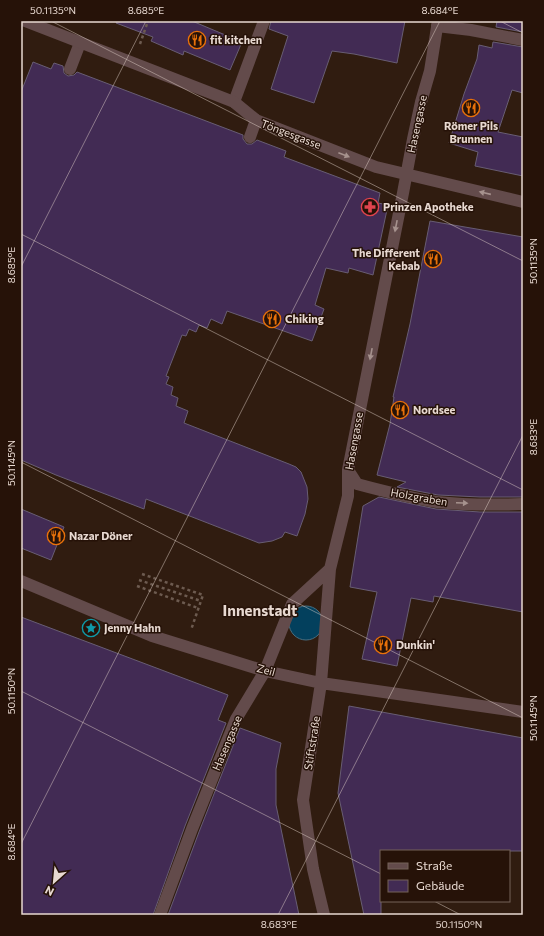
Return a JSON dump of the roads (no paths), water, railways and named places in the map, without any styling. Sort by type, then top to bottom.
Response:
[{"type":"street","name":"Töngesgasse","points":[[25,21],[234,102],[256,120],[376,167],[523,202]]},
{"type":"street","points":[[234,102],[264,21]]},
{"type":"street","points":[[438,23],[523,40]]},
{"type":"street","name":"Hasengasse","points":[[160,915],[190,834],[236,719],[265,671],[292,604],[330,569],[348,496],[348,470],[406,174],[421,102],[430,71],[438,23]]},
{"type":"street","points":[[70,69],[80,43]]},
{"type":"street","points":[[250,137],[256,120]]},
{"type":"street","name":"Holzgraben","points":[[348,470],[357,484],[437,502],[501,505],[523,504]]},
{"type":"street","name":"Stiftstraße","points":[[324,915],[313,869],[304,800],[320,684],[330,569]]},
{"type":"street","name":"Zeil","points":[[21,581],[152,636],[265,671],[320,684],[523,712]]},
{"type":"water","points":[[306,606],[318,611],[323,623],[318,635],[306,640],[294,635],[289,623],[294,611]]},
{"type":"place","name":"fit kitchen","points":[[197,40]]},
{"type":"place","name":"Römer Pils Brunnen","points":[[471,108]]},
{"type":"place","name":"Prinzen Apotheke","points":[[370,207]]},
{"type":"place","name":"The Different Kebab","points":[[433,259]]},
{"type":"place","name":"Chiking","points":[[272,319]]},
{"type":"place","name":"Nordsee","points":[[400,410]]},
{"type":"place","name":"Nazar Döner","points":[[56,536]]},
{"type":"place","name":"Jenny Hahn","points":[[91,628]]},
{"type":"place","name":"Dunkin'","points":[[383,645]]},
{"type":"district","name":"Innenstadt","points":[[260,611]]}]
